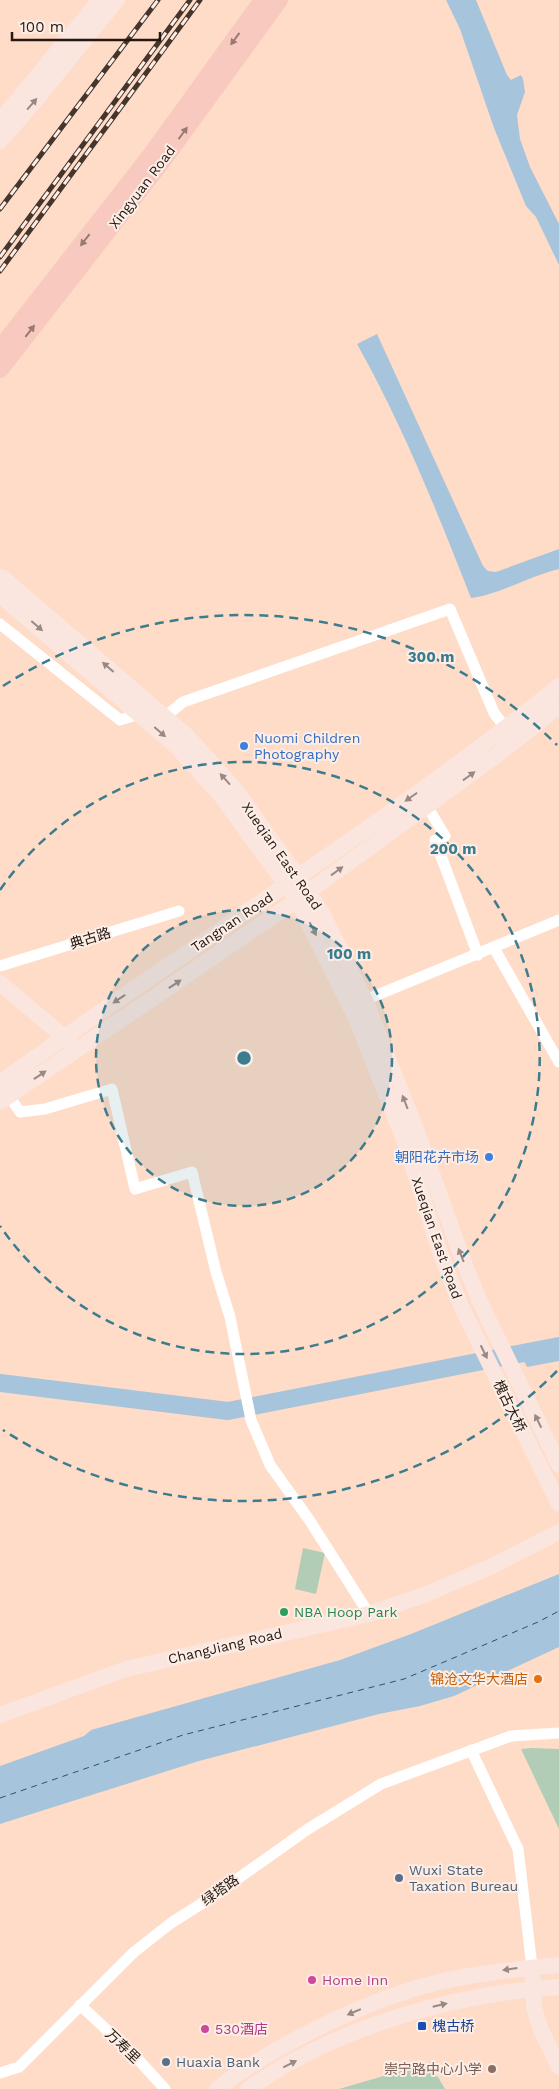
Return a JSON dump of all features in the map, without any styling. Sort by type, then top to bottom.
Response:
[{"type":"main road","points":[[0,121],[100,0]]},
{"type":"main road","points":[[0,141],[117,0]]},
{"type":"main road","name":"Xingyuan Road","points":[[0,349],[152,154],[263,0]]},
{"type":"main road","name":"Xingyuan Road","points":[[0,369],[162,161],[279,0]]},
{"type":"main road","name":"Xueqian East Road","points":[[2,577],[187,736],[234,788],[299,876],[303,896],[354,1012],[406,1145],[440,1255],[462,1308]]},
{"type":"main road","name":"Xueqian East Road","points":[[0,594],[177,747],[303,896],[322,913],[365,1000],[420,1140],[479,1300]]},
{"type":"main road","name":"Tangnan Road","points":[[3,1094],[64,1037],[299,876],[505,727],[556,699]]},
{"type":"main road","name":"Tangnan Road","points":[[3,1094],[79,1050],[303,896],[427,806],[556,699]]},
{"type":"main road","points":[[0,983],[79,1050]]},
{"type":"main road","name":"槐古大桥","points":[[479,1300],[559,1465]]},
{"type":"main road","name":"槐古大桥","points":[[462,1308],[559,1504]]},
{"type":"main road","name":"ChangJiang Road","points":[[0,1715],[126,1669],[369,1614],[424,1595],[490,1568],[559,1532]]},
{"type":"main road","points":[[218,2089],[238,2074],[282,2048],[341,2018],[384,2000],[438,1982],[513,1969],[559,1965]]},
{"type":"main road","points":[[532,1967],[534,2007],[541,2030],[559,2067]]},
{"type":"main road","points":[[248,2089],[281,2068],[375,2025],[439,2005],[533,1989],[559,1987]]},
{"type":"street","points":[[166,716],[183,702],[450,609],[494,713],[505,727]]},
{"type":"street","points":[[0,624],[120,720],[139,714]]},
{"type":"street","points":[[427,806],[445,836],[435,840],[478,954]]},
{"type":"street","name":"典古路","points":[[0,966],[179,911]]},
{"type":"street","points":[[365,1000],[559,920]]},
{"type":"street","points":[[494,948],[559,1062]]},
{"type":"street","points":[[3,1094],[20,1112],[45,1109],[112,1089],[135,1188],[192,1172],[216,1272],[230,1317],[251,1420],[270,1465],[310,1521],[369,1614]]},
{"type":"street","name":"绿塔路","points":[[0,2073],[19,2067],[133,1953],[171,1923],[212,1897],[308,1829],[381,1784],[511,1736],[559,1733]]},
{"type":"street","points":[[471,1750],[518,1849],[532,1967]]},
{"type":"street","name":"万寿里","points":[[80,2005],[134,2056],[165,2089]]},
{"type":"green space","points":[[303,1548],[325,1553],[316,1594],[295,1589]]},
{"type":"green space","points":[[521,1749],[559,1749],[559,1829]]},
{"type":"green space","points":[[435,2061],[437,2069],[429,2072],[438,2077],[445,2089],[339,2089]]},
{"type":"water","points":[[446,0],[476,0],[507,75],[511,80],[521,75],[523,79],[525,92],[517,115],[520,139],[530,167],[559,224],[559,265],[536,217],[526,206],[494,128],[460,29]]},
{"type":"water","points":[[377,334],[483,566],[488,571],[496,572],[559,549],[559,569],[494,593],[471,598],[432,500],[404,437],[357,344]]},
{"type":"water","points":[[559,1340],[559,1361],[527,1367],[517,1347]]},
{"type":"water","points":[[559,1574],[559,1647],[454,1696],[199,1761],[0,1824],[0,1766],[84,1736],[91,1730],[340,1660],[411,1634]]},
{"type":"waterway","points":[[0,1383],[228,1411],[559,1346]]},
{"type":"ferry route","points":[[0,1798],[183,1735],[404,1679],[538,1622],[559,1611]]},
{"type":"railway","points":[[0,209],[158,0]]},
{"type":"railway","points":[[0,257],[190,0]]},
{"type":"railway","points":[[0,271],[200,0]]},
{"type":"place","name":"Nuomi Children Photography","points":[[244,746]]},
{"type":"place","name":"朝阳花卉市场","points":[[489,1157]]},
{"type":"place","name":"NBA Hoop Park","points":[[284,1612]]},
{"type":"place","name":"锦沧文华大酒店","points":[[538,1679]]},
{"type":"place","name":"Wuxi State Taxation Bureau","points":[[399,1878]]},
{"type":"place","name":"Home Inn","points":[[312,1980]]},
{"type":"place","name":"槐古桥","points":[[422,2026]]},
{"type":"place","name":"530酒店","points":[[205,2029]]},
{"type":"place","name":"Huaxia Bank","points":[[166,2062]]},
{"type":"place","name":"崇宁路中心小学","points":[[492,2069]]}]
